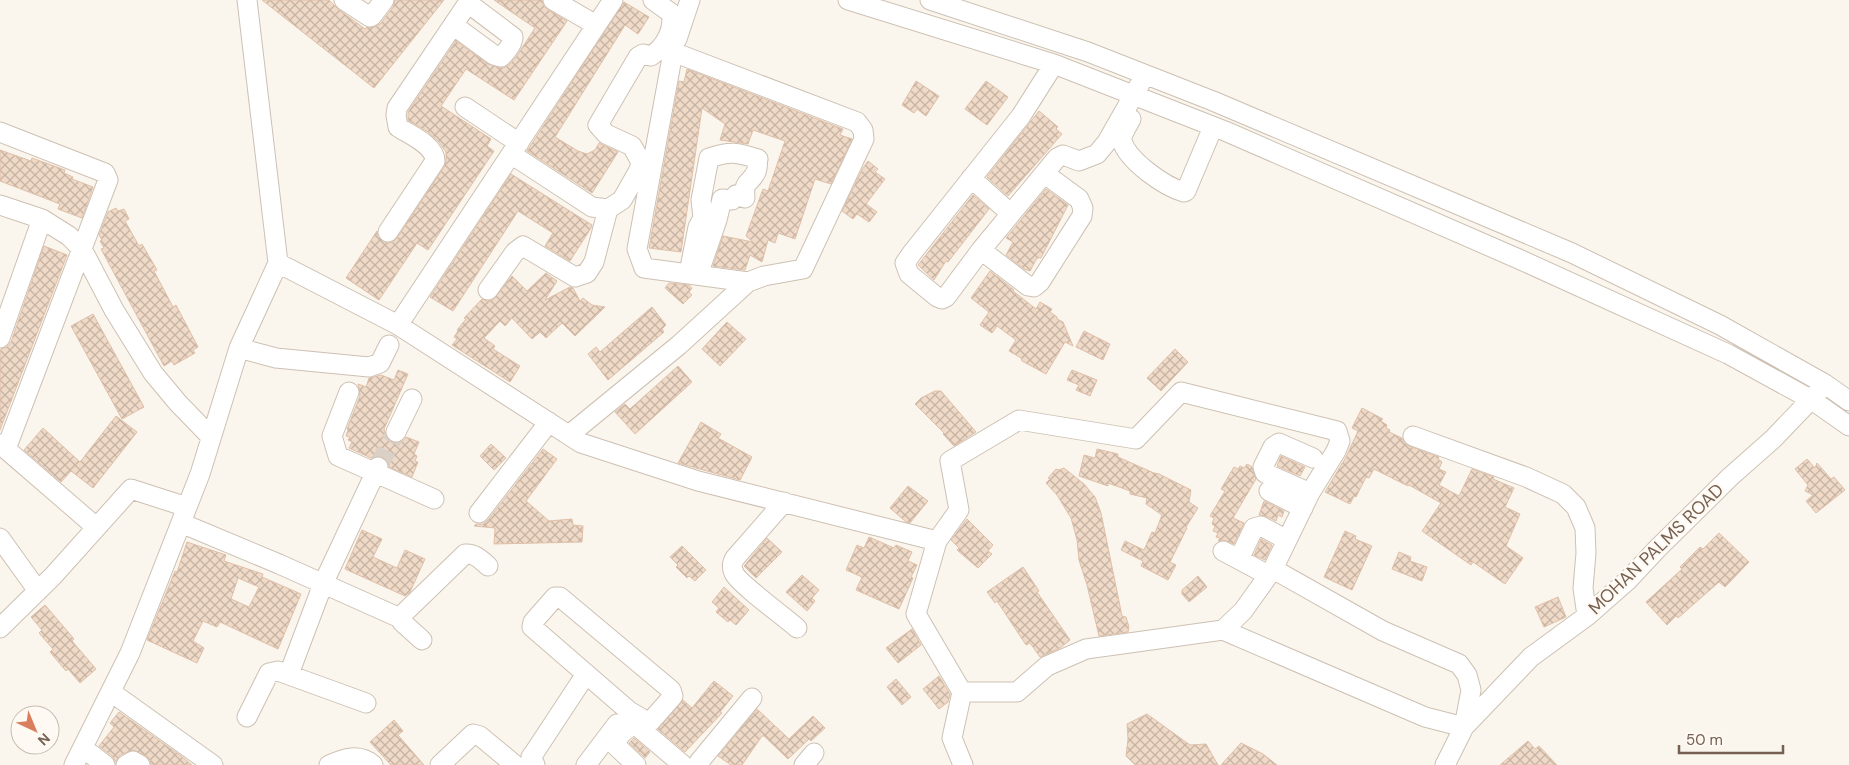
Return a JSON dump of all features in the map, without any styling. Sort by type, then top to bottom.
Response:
[{"type":"street","points":[[87,761],[111,692],[130,653],[200,474],[239,348],[278,264],[247,0]]},
{"type":"street","points":[[344,0],[370,17],[384,0]]},
{"type":"street","points":[[553,0],[596,25]]},
{"type":"street","points":[[398,325],[613,0]]},
{"type":"street","points":[[465,107],[592,207],[608,209],[622,200],[639,170],[640,162],[632,146],[606,134],[598,125],[638,58],[643,54],[651,56],[659,52],[672,29],[671,13],[653,0]]},
{"type":"street","points":[[690,0],[673,52],[637,249],[644,268],[748,282]]},
{"type":"street","points":[[848,0],[1054,64],[1219,129],[1520,260],[1728,354],[1812,400],[1849,426]]},
{"type":"street","points":[[930,0],[1088,52],[1145,74],[1572,253],[1720,326],[1825,384],[1849,401]]},
{"type":"street","points":[[388,232],[435,161],[435,157],[429,148],[398,127],[397,108],[453,25],[469,2],[510,33],[513,40],[501,57],[494,55],[453,25]]},
{"type":"street","points":[[950,32],[959,9]]},
{"type":"street","points":[[569,435],[679,345],[748,282],[764,276],[803,269],[864,139],[862,130],[857,122],[673,52]]},
{"type":"street","points":[[1054,64],[1021,116],[905,263],[906,268],[915,280],[942,299],[946,297],[981,250],[1057,158],[1063,154],[1079,161],[1097,154],[1138,97]]},
{"type":"street","points":[[1145,74],[1122,140],[1128,152],[1146,172],[1181,191],[1186,191],[1219,129],[1234,110]]},
{"type":"street","points":[[0,132],[105,173],[108,180],[3,446],[96,527]]},
{"type":"street","points":[[726,152],[758,159],[756,173],[746,182],[745,198],[736,196],[732,200],[722,200],[717,220],[693,274],[709,158],[726,152]]},
{"type":"street","points":[[981,250],[1028,286],[1034,287],[1040,282],[1082,216],[1083,208],[1078,199],[1045,174]]},
{"type":"street","points":[[971,178],[1011,214]]},
{"type":"street","points":[[0,205],[42,219],[69,236],[82,249],[114,310],[153,373],[178,403],[211,437]]},
{"type":"street","points":[[488,290],[515,252],[522,246],[575,277],[587,273],[594,262],[608,209]]},
{"type":"street","points":[[0,338],[42,219]]},
{"type":"street","points":[[1520,260],[1532,236]]},
{"type":"street","points":[[278,264],[398,325],[581,442],[698,481],[937,541]]},
{"type":"street","points":[[239,348],[276,358],[369,367],[380,364],[389,345]]},
{"type":"street","name":"MOHAN PALMS ROAD","points":[[1444,765],[1464,727],[1531,658],[1587,616],[1628,580],[1730,477],[1774,438],[1812,400],[1825,384]]},
{"type":"street","points":[[349,392],[332,436],[338,456],[377,470],[434,499]]},
{"type":"street","points":[[963,765],[952,738],[962,692],[916,614],[937,541],[959,510],[950,461],[1019,420],[1136,439],[1181,392],[1337,431],[1340,441],[1336,451],[1305,497]]},
{"type":"street","points":[[396,432],[412,399]]},
{"type":"street","points":[[479,513],[549,422]]},
{"type":"street","points":[[1413,436],[1526,477],[1564,494],[1576,507],[1585,528],[1586,553],[1583,588],[1587,616]]},
{"type":"street","points":[[1223,630],[1243,610],[1270,572],[1287,540],[1305,497],[1316,459],[1279,444],[1273,448],[1262,467],[1265,473],[1305,497]]},
{"type":"street","points":[[289,674],[323,584],[377,470]]},
{"type":"street","points":[[0,627],[38,591],[131,489],[323,584],[400,618],[422,640]]},
{"type":"street","points":[[1269,491],[1305,497]]},
{"type":"street","points":[[784,502],[735,558],[732,564],[734,574],[743,583],[797,628]]},
{"type":"street","points":[[962,692],[1018,692],[1047,666],[1086,649],[1223,630],[1425,717],[1464,727],[1471,690],[1467,675],[1459,664],[1383,631],[1270,572],[1231,555],[1254,528],[1261,526],[1287,540]]},
{"type":"street","points":[[0,538],[38,591]]},
{"type":"street","points":[[400,618],[465,554],[471,553],[488,566]]},
{"type":"street","points":[[555,597],[560,597],[672,690],[673,696],[651,721],[646,721],[629,711],[532,628],[533,622],[555,597]]},
{"type":"street","points":[[247,717],[268,673],[278,671],[366,703]]},
{"type":"street","points":[[535,765],[531,758],[586,674]]},
{"type":"street","points":[[111,692],[213,765]]},
{"type":"street","points":[[636,765],[615,745],[618,738],[628,728],[634,725],[695,764],[752,698]]},
{"type":"street","points":[[586,765],[624,714],[629,711]]},
{"type":"street","points":[[440,765],[473,734],[480,736],[515,765]]},
{"type":"street","points":[[329,765],[355,757],[368,760],[373,765]]},
{"type":"street","points":[[126,765],[133,761],[140,765]]},
{"type":"building","points":[[262,0],[329,0],[365,29],[367,27],[375,27],[381,23],[393,7],[395,0],[444,0],[374,88]]},
{"type":"building","points":[[494,0],[542,0],[543,5],[547,9],[567,21],[514,100],[466,69],[441,106],[491,139],[487,146],[494,151],[428,250],[417,243],[379,300],[346,278],[377,231],[378,237],[387,243],[393,242],[397,238],[444,167],[446,160],[446,152],[439,142],[428,132],[408,120],[408,112],[456,41],[488,64],[503,68],[509,65],[516,57],[535,28]]},
{"type":"building","points":[[624,2],[649,17],[638,34],[625,25],[555,137],[578,151],[587,154],[595,150],[599,143],[618,152],[592,193],[527,151]]},
{"type":"building","points":[[687,69],[843,129],[840,135],[852,139],[831,184],[815,179],[795,239],[778,233],[775,243],[768,240],[762,262],[750,255],[745,270],[713,266],[723,236],[753,242],[746,236],[763,189],[768,191],[785,141],[753,130],[748,144],[720,140],[725,124],[702,108],[681,252],[649,248],[679,81],[684,82]]},
{"type":"building","points":[[916,81],[939,96],[926,116],[917,109],[914,113],[902,105]]},
{"type":"building","points":[[986,81],[1008,97],[987,125],[965,109]]},
{"type":"building","points":[[1039,111],[1058,127],[1056,129],[1062,134],[1008,196],[987,177]]},
{"type":"building","points":[[0,150],[31,161],[32,158],[65,170],[64,173],[73,177],[72,179],[93,187],[82,218],[58,209],[60,204],[0,181]]},
{"type":"building","points":[[868,161],[878,169],[875,172],[885,179],[866,204],[877,212],[869,222],[857,214],[853,219],[842,211]]},
{"type":"building","points":[[511,174],[592,225],[591,228],[570,261],[545,246],[553,233],[518,211],[453,311],[430,297]]},
{"type":"building","points":[[1046,189],[1068,205],[1041,258],[1037,258],[1030,271],[1024,269],[1006,255],[1013,242],[1006,238]]},
{"type":"building","points":[[973,195],[989,209],[948,262],[946,261],[934,280],[918,265]]},
{"type":"building","points":[[116,208],[118,211],[124,209],[129,219],[125,221],[139,246],[142,244],[157,270],[154,271],[173,307],[176,305],[198,347],[193,350],[195,353],[174,365],[172,361],[164,366],[101,249],[104,248],[99,235],[108,212]]},
{"type":"building","points":[[44,246],[67,255],[0,430],[0,352],[1,349],[7,347],[11,342]]},
{"type":"building","points":[[990,271],[1036,309],[1040,302],[1052,309],[1050,312],[1063,322],[1073,346],[1065,342],[1046,374],[1022,361],[1021,358],[1009,351],[1016,340],[997,326],[992,333],[980,325],[989,312],[971,298]]},
{"type":"building","points":[[546,273],[557,281],[545,300],[570,287],[573,288],[580,301],[583,298],[592,305],[605,307],[575,336],[562,323],[546,338],[540,332],[532,339],[512,318],[505,326],[500,321],[484,338],[495,346],[493,349],[520,366],[510,382],[452,345],[457,339],[454,337],[457,330],[466,319],[464,318],[482,299],[487,301],[493,300],[512,276],[527,291]]},
{"type":"building","points":[[669,283],[689,285],[692,288],[689,292],[692,295],[683,304],[665,288]]},
{"type":"building","points":[[652,307],[666,325],[662,329],[664,332],[608,380],[588,354],[596,347],[600,352]]},
{"type":"building","points":[[93,314],[144,407],[122,419],[71,326]]},
{"type":"building","points":[[727,322],[746,339],[720,366],[702,349]]},
{"type":"building","points":[[1084,331],[1110,344],[1103,360],[1076,347]]},
{"type":"building","points":[[1175,349],[1188,362],[1161,391],[1147,378]]},
{"type":"building","points":[[678,366],[692,382],[635,434],[615,412],[625,404],[630,409]]},
{"type":"building","points":[[398,370],[408,374],[384,429],[386,438],[392,442],[402,442],[406,437],[419,442],[414,454],[417,456],[415,461],[418,462],[412,477],[389,467],[387,461],[382,457],[371,458],[349,448],[352,442],[348,440],[350,437],[346,436],[360,396],[358,384],[366,387],[369,378],[381,375],[394,380]]},
{"type":"building","points":[[1072,370],[1097,380],[1090,396],[1076,390],[1079,385],[1067,380]]},
{"type":"building","points":[[935,391],[941,391],[976,432],[954,446],[944,433],[915,404],[921,398]]},
{"type":"building","points":[[1362,408],[1383,419],[1381,421],[1387,425],[1386,428],[1390,430],[1389,432],[1402,438],[1404,443],[1439,457],[1438,459],[1442,462],[1439,469],[1446,472],[1439,485],[1459,496],[1472,469],[1494,477],[1493,479],[1514,488],[1505,507],[1520,514],[1506,546],[1523,558],[1505,584],[1473,562],[1471,565],[1422,531],[1441,503],[1409,485],[1374,469],[1369,478],[1366,477],[1356,497],[1354,496],[1350,504],[1325,492],[1346,457],[1358,431],[1352,428]]},
{"type":"building","points":[[116,416],[137,432],[93,488],[71,471],[61,482],[24,450],[43,428],[80,462]]},
{"type":"building","points":[[701,422],[721,434],[718,438],[752,457],[740,480],[678,463]]},
{"type":"building","points":[[491,444],[506,458],[494,470],[480,456]]},
{"type":"building","points":[[543,449],[557,459],[526,501],[549,521],[572,519],[573,525],[583,526],[582,542],[494,544],[495,528],[474,526],[476,524],[483,524],[488,520]]},
{"type":"building","points":[[1097,449],[1118,454],[1118,457],[1191,490],[1189,502],[1198,508],[1186,527],[1170,562],[1176,565],[1168,580],[1141,566],[1143,561],[1121,550],[1125,541],[1144,550],[1152,532],[1155,533],[1162,515],[1146,504],[1147,498],[1130,494],[1130,491],[1108,483],[1108,486],[1079,476],[1084,455],[1095,458]]},
{"type":"building","points":[[1281,456],[1305,467],[1300,476],[1277,466]]},
{"type":"building","points":[[1807,459],[1815,468],[1817,463],[1831,479],[1834,477],[1845,490],[1816,513],[1806,501],[1813,495],[1805,491],[1808,485],[1795,469]]},
{"type":"building","points":[[1247,464],[1252,467],[1256,479],[1233,518],[1244,523],[1234,544],[1223,540],[1218,541],[1220,538],[1216,537],[1218,533],[1213,531],[1215,526],[1212,524],[1214,518],[1210,516],[1225,491],[1221,489],[1234,467],[1238,469],[1240,466],[1244,468]]},
{"type":"building","points":[[1064,468],[1084,484],[1095,497],[1101,513],[1122,616],[1126,617],[1129,627],[1128,632],[1099,636],[1079,560],[1077,540],[1071,518],[1057,495],[1046,483],[1056,469]]},
{"type":"building","points":[[908,486],[928,501],[910,523],[906,522],[890,508]]},
{"type":"building","points":[[1264,501],[1284,511],[1282,517],[1278,515],[1276,521],[1259,515]]},
{"type":"building","points":[[967,519],[993,545],[988,551],[992,554],[978,568],[957,550],[959,548],[951,540]]},
{"type":"building","points":[[362,530],[382,539],[373,557],[397,568],[405,550],[425,559],[410,592],[405,596],[345,569]]},
{"type":"building","points":[[1345,531],[1356,536],[1355,539],[1372,546],[1352,590],[1324,577]]},
{"type":"building","points":[[1719,533],[1749,562],[1725,587],[1719,582],[1678,618],[1676,616],[1667,625],[1646,602],[1682,569],[1680,567],[1700,547],[1703,549]]},
{"type":"building","points":[[869,537],[894,548],[896,545],[912,552],[908,561],[917,565],[899,609],[856,590],[862,577],[846,570],[857,545],[864,548]]},
{"type":"building","points":[[767,538],[782,552],[756,578],[744,566]]},
{"type":"building","points":[[1261,539],[1272,545],[1265,560],[1254,555]]},
{"type":"building","points":[[187,542],[226,555],[224,561],[263,574],[262,577],[301,594],[278,649],[220,622],[217,627],[203,621],[193,641],[204,648],[197,663],[147,640],[175,571],[177,572]],"holes":[[[238,578],[259,587],[249,607],[231,599]]]},
{"type":"building","points":[[682,546],[706,570],[695,581],[689,576],[687,578],[676,567],[678,565],[670,557]]},
{"type":"building","points":[[1399,552],[1411,557],[1410,561],[1427,567],[1422,581],[1392,569]]},
{"type":"building","points":[[1023,567],[1039,591],[1037,592],[1070,640],[1060,648],[1040,657],[1030,643],[1026,645],[997,601],[995,603],[987,592]]},
{"type":"building","points":[[802,575],[819,590],[812,598],[815,601],[807,611],[786,592]]},
{"type":"building","points":[[1198,576],[1207,587],[1189,602],[1182,594],[1182,590]]},
{"type":"building","points":[[724,587],[749,610],[736,625],[730,620],[728,622],[716,612],[719,608],[712,602]]},
{"type":"building","points":[[1558,597],[1566,617],[1544,627],[1535,607]]},
{"type":"building","points":[[45,605],[96,669],[80,683],[68,669],[66,671],[50,652],[53,649],[39,633],[42,630],[31,617]]},
{"type":"building","points":[[912,629],[921,645],[898,663],[886,648]]},
{"type":"building","points":[[939,676],[950,694],[948,702],[939,709],[923,689]]},
{"type":"building","points":[[896,679],[911,697],[902,705],[887,687]]},
{"type":"building","points":[[714,681],[733,696],[720,712],[722,713],[685,752],[658,729],[683,700],[692,708]]},
{"type":"building","points":[[757,709],[789,739],[813,716],[825,728],[811,741],[809,739],[788,759],[762,736],[742,765],[731,765],[718,756]]},
{"type":"building","points":[[119,712],[192,765],[151,765],[150,760],[146,756],[133,750],[120,755],[116,762],[112,756],[99,746],[114,727],[110,723]]},
{"type":"building","points":[[1147,714],[1190,745],[1206,744],[1218,765],[1135,765],[1126,756],[1127,724]]},
{"type":"building","points":[[394,720],[403,731],[398,735],[424,765],[391,765],[370,742]]},
{"type":"building","points":[[634,738],[650,752],[645,758],[629,743]]},
{"type":"building","points":[[1528,741],[1535,749],[1539,746],[1557,765],[1500,765]]},
{"type":"building","points":[[1241,743],[1263,754],[1277,765],[1221,765]]},
{"type":"tunnel","points":[[378,467],[396,432]]}]
